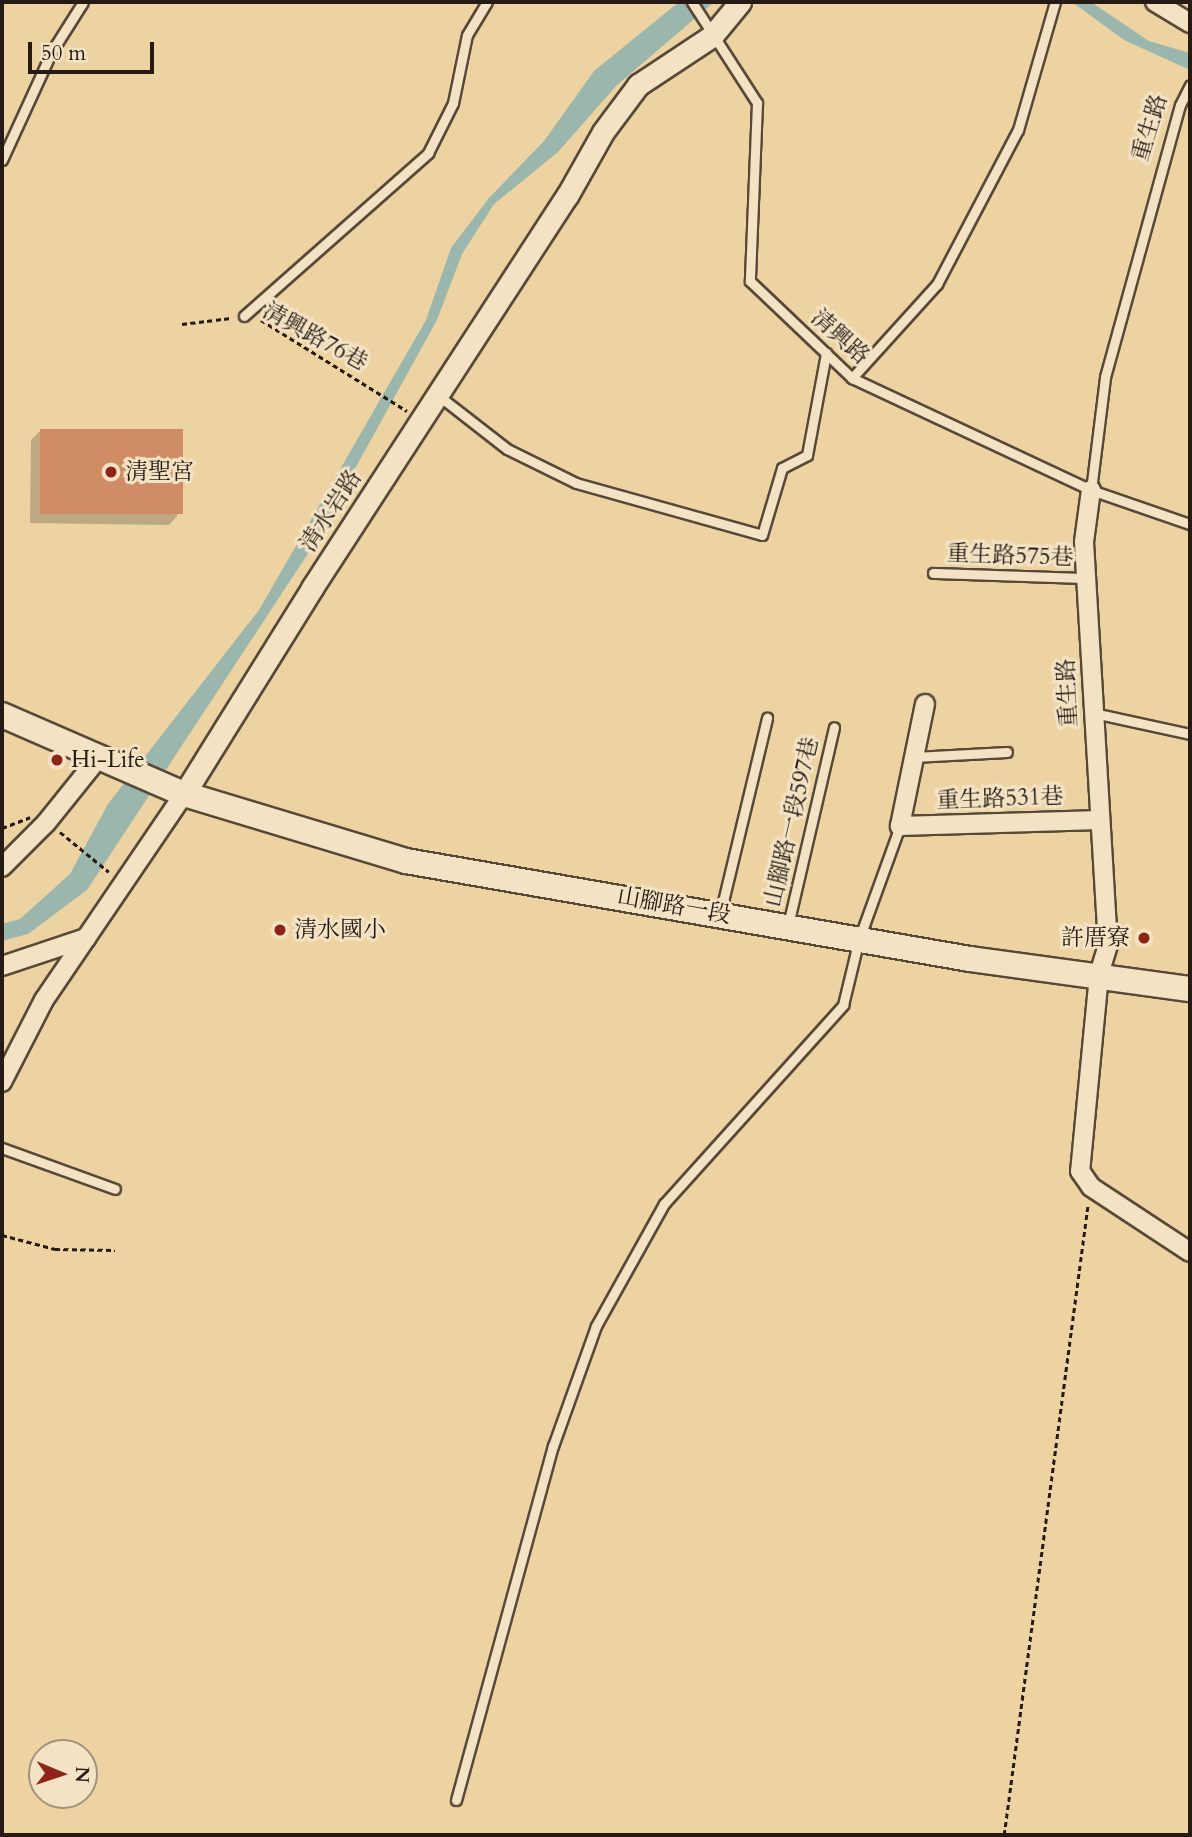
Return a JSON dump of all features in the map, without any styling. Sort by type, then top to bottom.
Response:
[{"type":"main road","points":[[2,715],[106,760]]},
{"type":"main road","name":"山腳路一段","points":[[106,760],[175,789],[406,861],[859,939],[1190,989]]},
{"type":"street","name":"清水岩路","points":[[2,1082],[44,1000],[86,938],[175,789],[438,395],[567,196],[603,132],[638,85],[712,36],[740,2]]},
{"type":"street","points":[[1157,2],[1190,23]]},
{"type":"street","name":"重生路","points":[[1091,490],[1084,542],[1108,945],[1099,975],[1080,1171],[1091,1187]]},
{"type":"street","name":"重生路531巷","points":[[925,704],[900,827],[1100,820]]},
{"type":"street","points":[[2,867],[106,760]]},
{"type":"street","points":[[2,965],[86,938]]},
{"type":"street","points":[[1091,1187],[1190,1252]]},
{"type":"lane","points":[[2,160],[52,51],[83,2]]},
{"type":"lane","points":[[244,316],[428,153],[453,103],[467,35],[486,2]]},
{"type":"lane","name":"清興路","points":[[692,2],[757,103],[750,281],[852,378],[1091,490],[1190,524]]},
{"type":"lane","points":[[852,378],[937,284],[1018,130],[1053,4]]},
{"type":"lane","name":"重生路","points":[[1091,490],[1105,377],[1180,105],[1190,85]]},
{"type":"lane","points":[[438,395],[507,449],[576,483],[762,535],[782,468],[807,455],[826,353]]},
{"type":"lane","name":"重生路575巷","points":[[933,573],[1086,578]]},
{"type":"lane","points":[[1094,713],[1190,734]]},
{"type":"lane","points":[[720,914],[767,718]]},
{"type":"lane","name":"山腳路一段597巷","points":[[788,926],[834,727]]},
{"type":"lane","points":[[914,757],[1007,752]]},
{"type":"lane","name":"重生路531巷","points":[[456,1800],[553,1446],[596,1326],[664,1204],[844,1005],[859,939],[900,827]]},
{"type":"lane","points":[[2,1148],[115,1189]]},
{"type":"path","name":"清興路76巷","points":[[182,324],[244,316],[259,318],[421,421]]},
{"type":"path","points":[[71,841],[112,875]]},
{"type":"path","points":[[1004,1835],[1091,1187]]},
{"type":"path","points":[[2,1235],[55,1250],[115,1250]]},
{"type":"water","points":[[679,2],[714,2],[616,86],[558,152],[494,204],[462,254],[437,320],[309,552],[87,890],[28,934],[2,941],[2,924],[20,919],[70,874],[108,804],[259,610],[426,320],[451,248],[489,198],[544,141],[594,71]]},
{"type":"water","points":[[1072,2],[1091,2],[1149,41],[1190,53],[1190,70],[1124,40]]},
{"type":"building","name":"清聖宮","points":[[40,429],[183,429],[183,514],[40,514]]},
{"type":"place","name":"清聖宮","points":[[111,472]]},
{"type":"place","name":"Hi-Life","points":[[57,760]]},
{"type":"place","name":"清水國小","points":[[280,930]]},
{"type":"place","name":"許厝寮","points":[[1144,938]]}]
